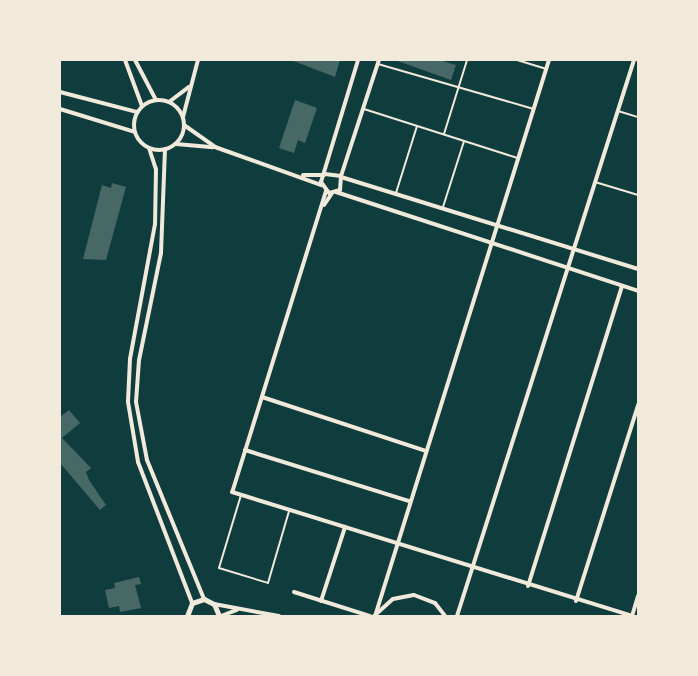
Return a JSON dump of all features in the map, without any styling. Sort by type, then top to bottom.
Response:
[{"type":"street","points":[[125,60],[142,106]]},
{"type":"street","points":[[136,60],[156,100]]},
{"type":"street","points":[[176,144],[184,125],[183,117],[198,60]]},
{"type":"street","points":[[321,185],[358,60]]},
{"type":"street","points":[[375,615],[409,501],[549,60]]},
{"type":"street","points":[[457,616],[474,568],[634,60]]},
{"type":"street","points":[[322,206],[334,193],[341,177],[379,62]]},
{"type":"street","points":[[169,102],[190,85]]},
{"type":"street","points":[[60,92],[137,112]]},
{"type":"street","points":[[135,132],[137,112],[142,106],[156,100],[169,102],[183,117]]},
{"type":"street","points":[[60,109],[135,132],[149,148],[156,169],[154,224],[130,359],[130,420],[138,462],[192,603],[187,616]]},
{"type":"street","points":[[184,125],[215,147]]},
{"type":"street","points":[[149,148],[165,149],[176,144],[215,147],[301,175],[321,185],[326,191],[638,291]]},
{"type":"street","points":[[165,149],[161,253],[139,360],[136,402],[147,460],[204,599],[214,604],[279,616]]},
{"type":"street","points":[[301,175],[324,174],[332,171],[341,177],[638,269]]},
{"type":"street","points":[[326,191],[232,492],[528,586],[632,616],[638,596]]},
{"type":"street","points":[[528,586],[622,286]]},
{"type":"street","points":[[262,397],[426,450]]},
{"type":"street","points":[[576,600],[638,405]]},
{"type":"street","points":[[245,450],[409,501]]},
{"type":"street","points":[[321,601],[345,527]]},
{"type":"street","points":[[294,592],[370,616]]},
{"type":"street","points":[[375,615],[392,598],[414,595],[435,603],[445,616]]},
{"type":"street","points":[[192,603],[204,599]]},
{"type":"street","points":[[214,604],[220,616],[239,609]]},
{"type":"lane","points":[[444,134],[467,60]]},
{"type":"lane","points":[[517,60],[546,69]]},
{"type":"lane","points":[[379,62],[534,109]]},
{"type":"lane","points":[[364,109],[518,158]]},
{"type":"lane","points":[[618,111],[638,117]]},
{"type":"lane","points":[[396,193],[417,126]]},
{"type":"lane","points":[[443,208],[464,141]]},
{"type":"lane","points":[[595,182],[638,195]]},
{"type":"lane","points":[[241,495],[219,568],[268,583],[290,510]]},
{"type":"building","points":[[291,60],[340,60],[335,77]]},
{"type":"building","points":[[395,60],[439,60],[456,65],[451,80]]},
{"type":"building","points":[[295,100],[317,108],[305,143],[298,140],[294,153],[279,148]]},
{"type":"building","points":[[112,183],[126,187],[106,260],[83,259],[102,185],[111,188]]},
{"type":"building","points":[[69,410],[80,423],[62,438],[91,468],[86,472],[89,480],[106,505],[100,510],[60,463],[60,417]]},
{"type":"building","points":[[139,577],[141,584],[135,585],[141,608],[120,612],[119,606],[109,608],[105,590],[115,588],[114,583]]}]
